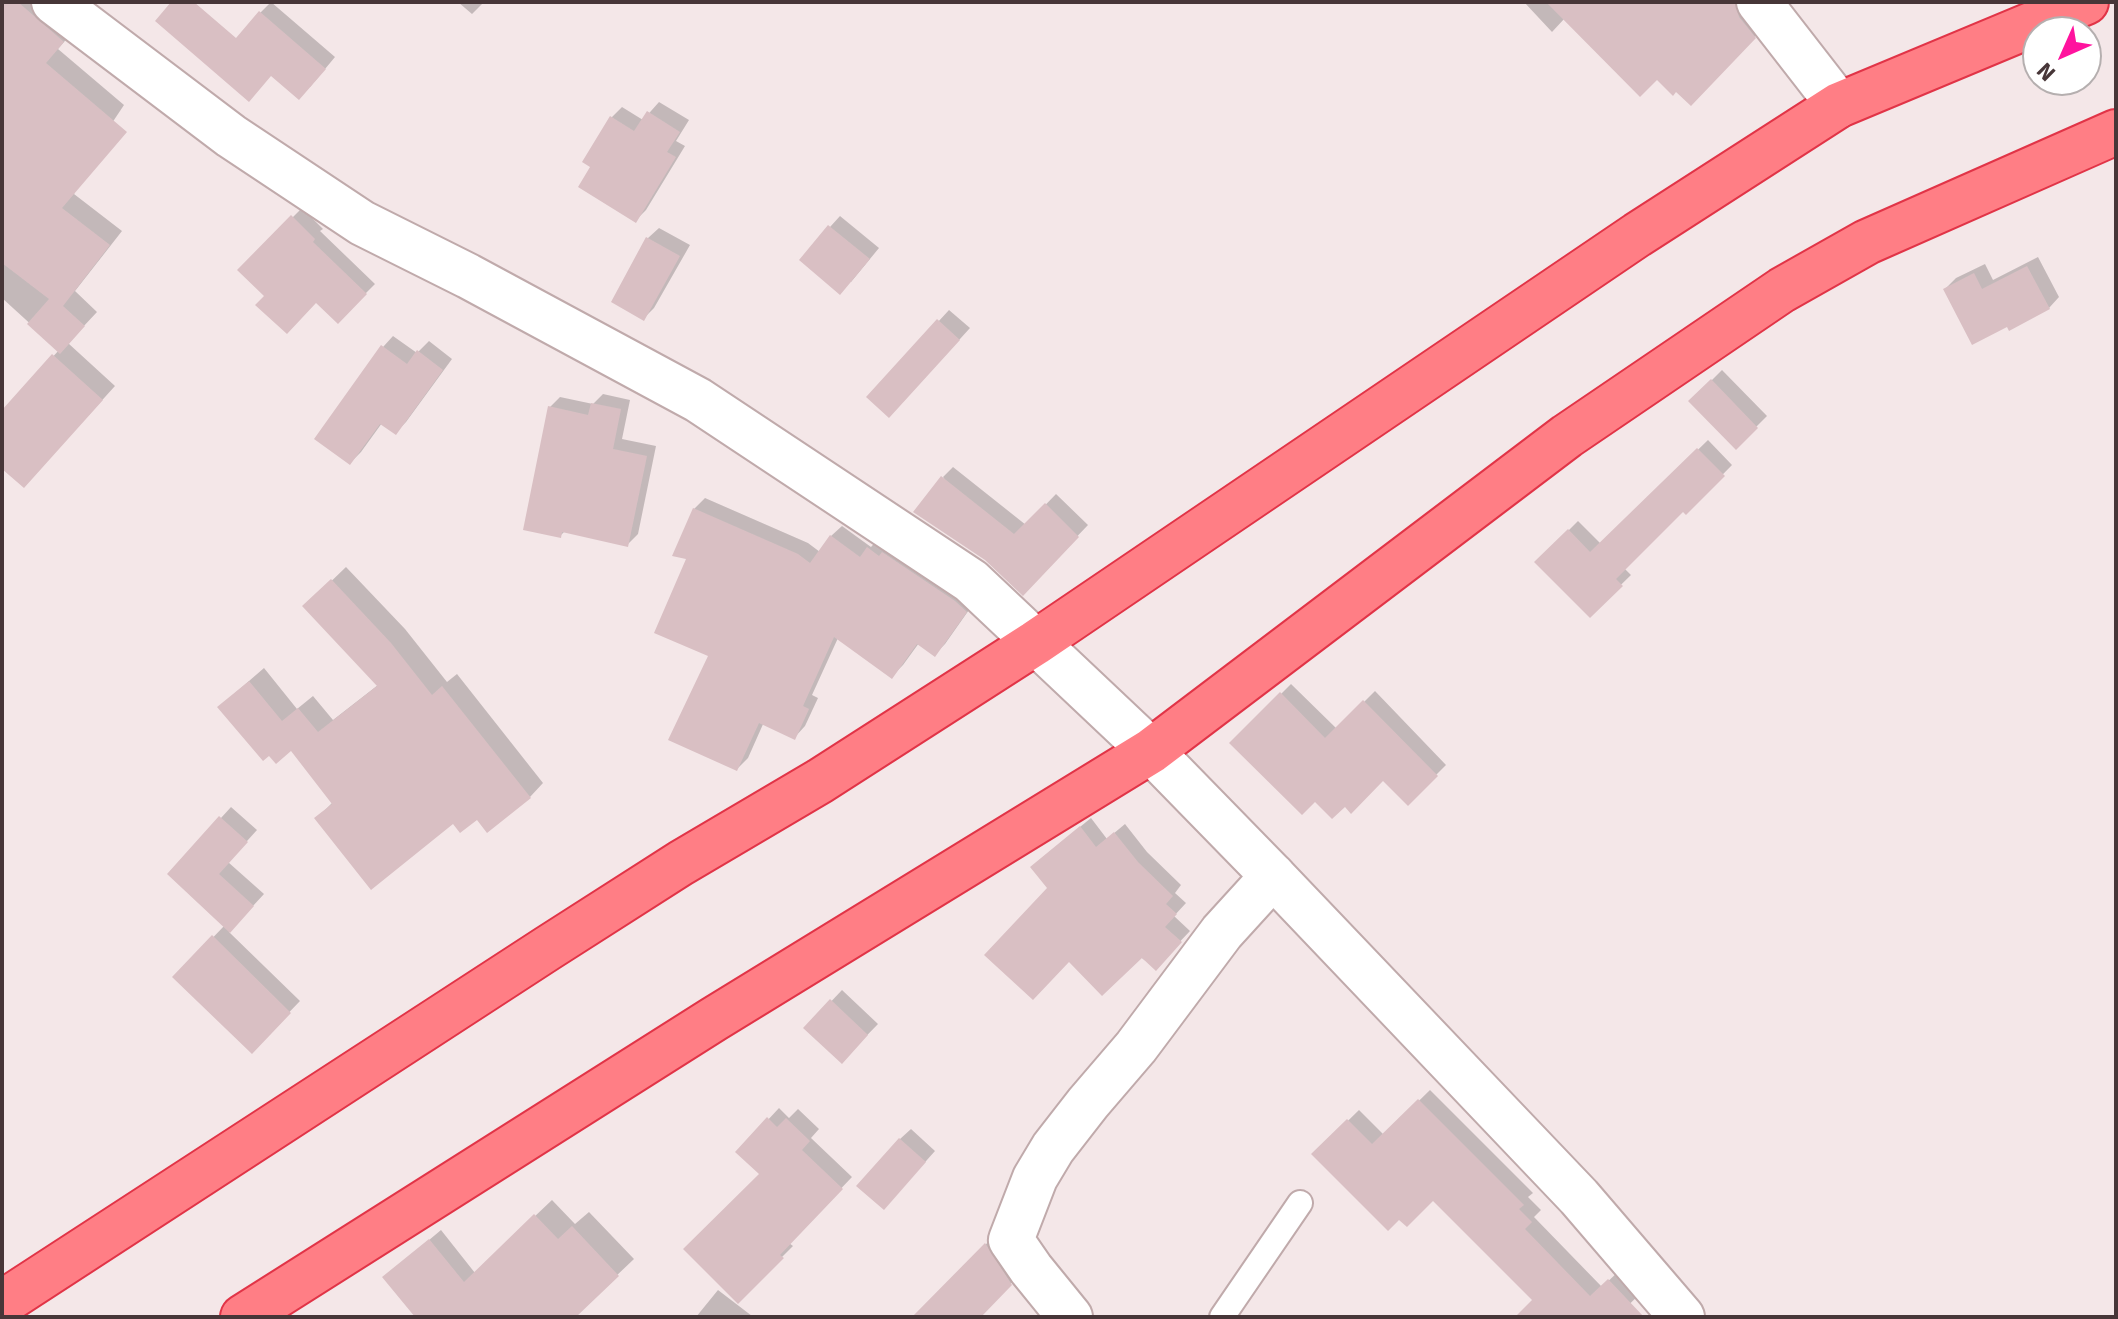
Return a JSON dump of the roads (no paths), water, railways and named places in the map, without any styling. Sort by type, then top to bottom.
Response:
[{"type":"highway","points":[[2,1303],[681,863],[820,781],[1035,643],[1637,235],[1839,105],[2086,2]]},
{"type":"highway","points":[[243,1317],[701,1028],[1151,751],[1567,436],[1782,290],[1867,242],[2116,132]]},
{"type":"street","points":[[54,2],[231,136],[362,223],[468,276],[698,400],[971,581],[1151,751],[1273,876],[1579,1197],[1682,1317]]},
{"type":"street","points":[[1759,2],[1839,105]]},
{"type":"street","points":[[1070,1317],[1011,1240],[1035,1178],[1053,1148],[1136,1047],[1222,932],[1273,876]]},
{"type":"lane","points":[[1222,1317],[1300,1203]]}]
